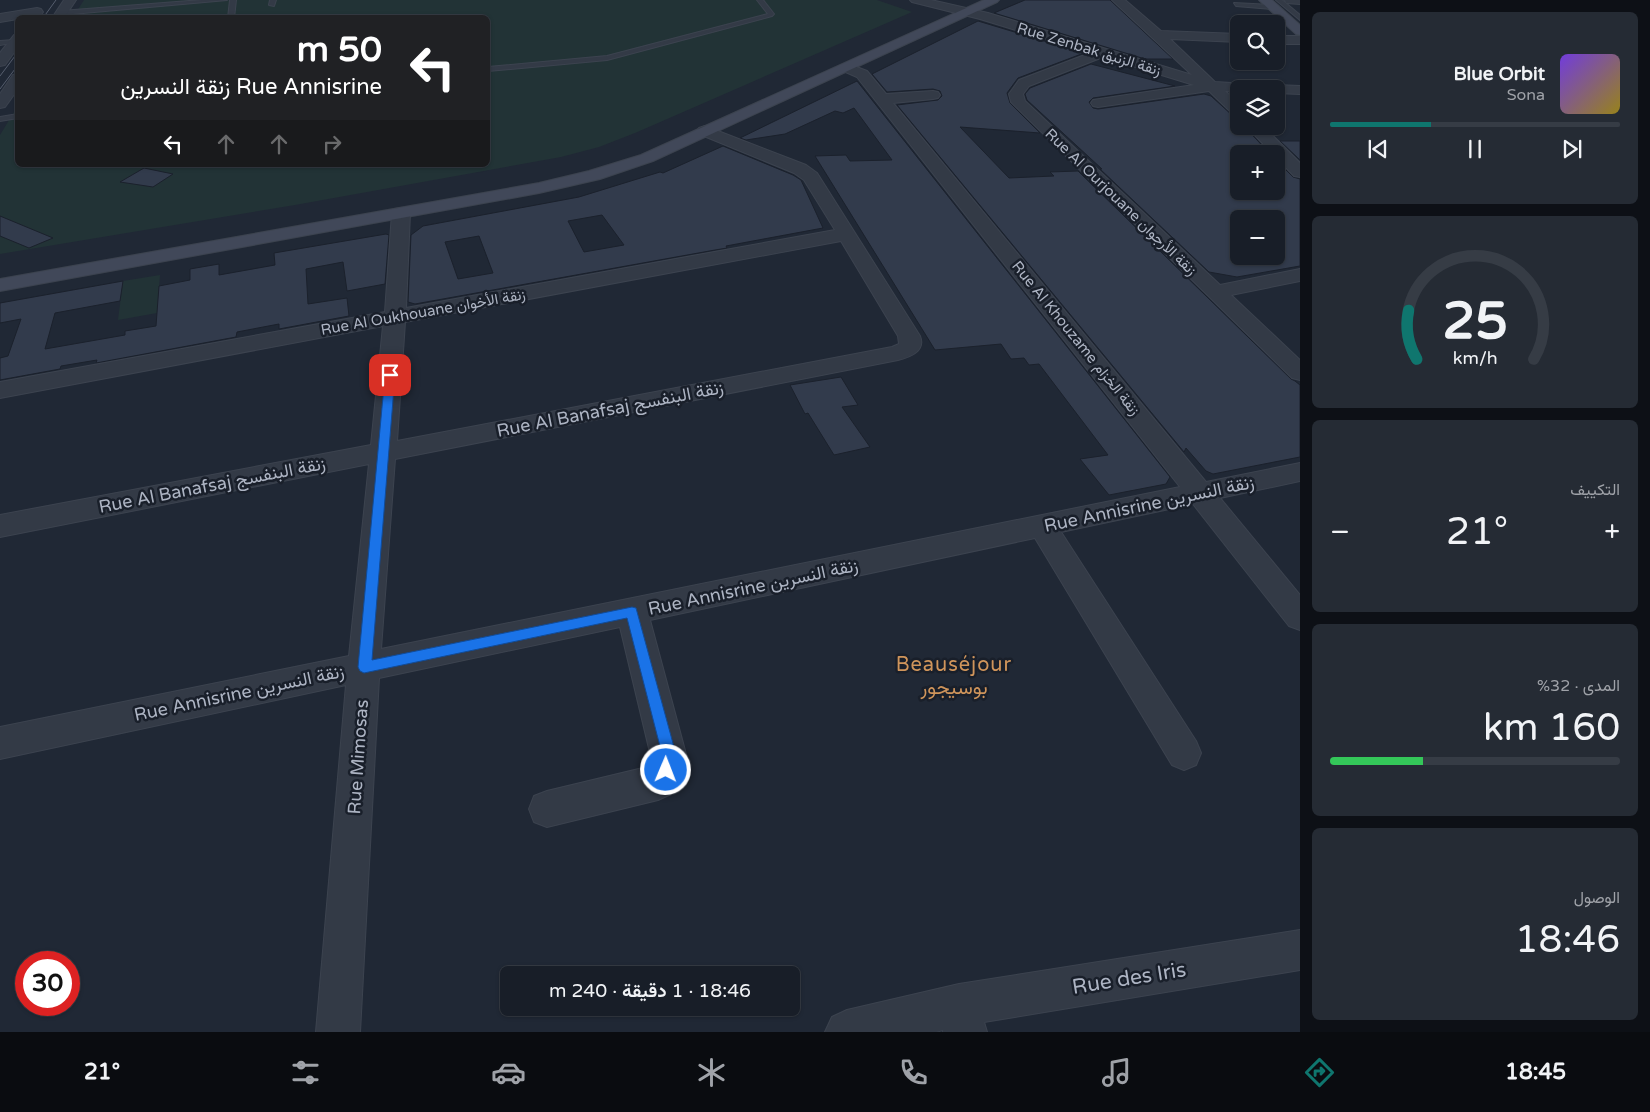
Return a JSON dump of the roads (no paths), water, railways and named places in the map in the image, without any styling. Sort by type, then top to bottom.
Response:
[{"type":"main road","points":[[0,270],[490,185],[592,163],[645,144],[955,10],[993,0]]},
{"type":"main road","points":[[1283,2],[1300,10]]},
{"type":"main road","points":[[1283,2],[1300,31]]},
{"type":"main road","points":[[0,285],[577,180],[647,158],[846,67],[955,10]]},
{"type":"street","points":[[60,15],[70,0]]},
{"type":"street","points":[[1118,0],[1230,103]]},
{"type":"street","name":"Rue Zenbak زنقة الزنبق","points":[[912,1],[984,16],[1213,86]]},
{"type":"street","points":[[17,15],[38,11]]},
{"type":"street","points":[[1,18],[15,15]]},
{"type":"street","points":[[1,18],[15,20]]},
{"type":"street","points":[[1158,35],[1230,38]]},
{"type":"street","points":[[1285,40],[1300,40]]},
{"type":"street","points":[[0,61],[15,41]]},
{"type":"street","name":"Rue Al Ourjouane زنقة الأرجوان","points":[[1102,53],[1024,83],[1016,94],[1018,102],[1300,373]]},
{"type":"street","name":"Rue Al Khouzame زنقة الخزام","points":[[846,67],[862,73],[1300,617]]},
{"type":"street","points":[[0,104],[15,82]]},
{"type":"street","points":[[1098,103],[1213,86],[1230,87]]},
{"type":"street","points":[[1285,89],[1300,90]]},
{"type":"street","points":[[882,98],[933,95]]},
{"type":"street","name":"Rue Al Banafsaj زنقة البنفسج","points":[[0,526],[904,351],[911,345],[909,336],[815,182],[806,173],[706,131]]},
{"type":"street","points":[[1263,135],[1300,171]]},
{"type":"street","name":"Rue Mimosas","points":[[338,1032],[364,667],[395,317],[401,213]]},
{"type":"street","name":"Rue Al Oukhouane زنقة الأخوان","points":[[0,390],[846,234]]},
{"type":"street","points":[[1215,292],[1300,275]]},
{"type":"street","name":"Rue Annisrine زنقة النسرين","points":[[0,743],[1300,472]]},
{"type":"street","points":[[1042,526],[1184,753]]},
{"type":"street","points":[[547,809],[658,782],[666,770],[670,758],[632,612]]},
{"type":"street","name":"Rue des Iris","points":[[847,1032],[962,1019],[1300,950]]},
{"type":"lane","points":[[60,15],[224,0]]},
{"type":"lane","points":[[231,15],[233,0]]},
{"type":"lane","points":[[490,68],[612,57],[772,14],[760,0]]},
{"type":"lane","points":[[1236,4],[1283,2],[1300,18]]},
{"type":"lane","points":[[90,15],[92,11]]},
{"type":"lane","points":[[0,43],[15,40]]},
{"type":"lane","points":[[0,118],[15,116]]},
{"type":"lane","points":[[0,123],[15,121]]},
{"type":"tram line","points":[[45,15],[56,0]]},
{"type":"tram line","points":[[0,76],[15,56]]},
{"type":"tram line","points":[[0,89],[15,69]]},
{"type":"district","name":"Beauséjour بوسيجور","points":[[954,676]]}]
